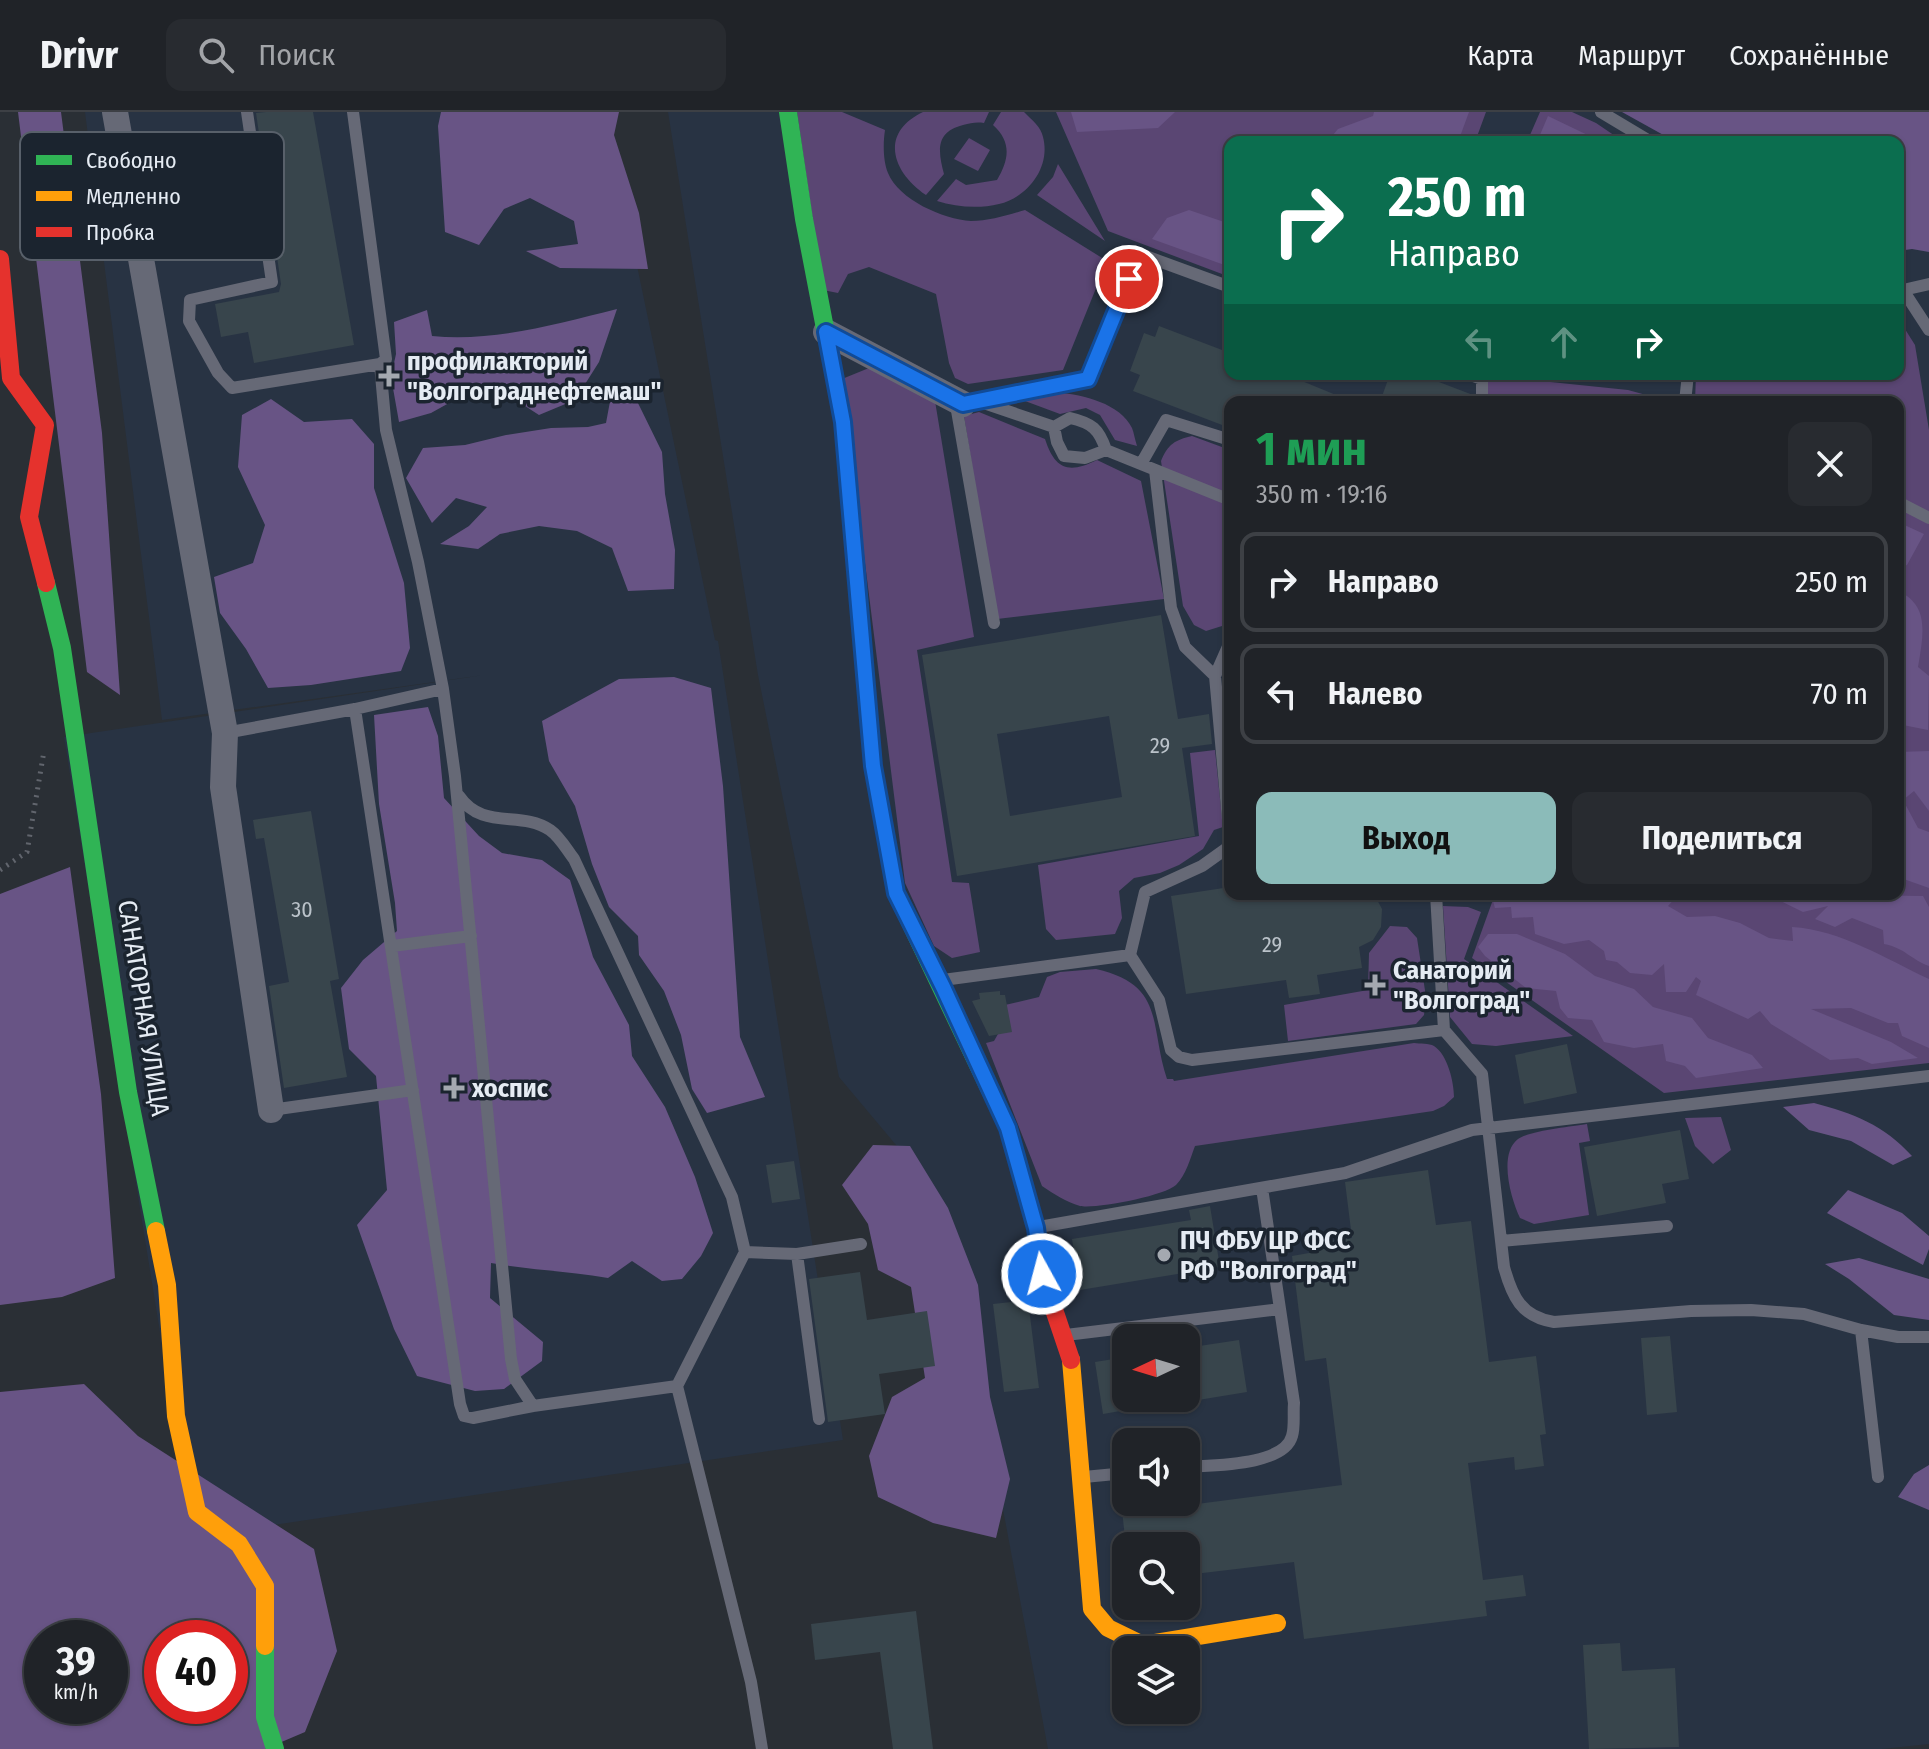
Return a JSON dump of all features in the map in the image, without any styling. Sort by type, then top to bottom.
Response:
[{"type":"street","points":[[115,112],[119,132]]},
{"type":"street","points":[[788,112],[804,219],[843,422],[876,780],[896,893],[1008,1128],[1036,1228],[1042,1274],[1071,1361],[1092,1609],[1108,1628],[1143,1645],[1277,1623]]},
{"type":"street","name":"САНАТОРНАЯ УЛИЦА","points":[[0,259],[11,378],[45,425],[29,517],[62,648],[128,1092],[167,1285],[176,1416],[197,1512],[239,1544],[265,1586],[265,1717],[275,1749]]},
{"type":"street","points":[[141,260],[225,733],[223,787],[271,1110]]},
{"type":"street","points":[[826,332],[971,402]]},
{"type":"lane","points":[[247,112],[250,132]]},
{"type":"lane","points":[[269,260],[272,282],[190,300],[189,321],[218,373],[232,388],[380,364],[386,359],[353,112]]},
{"type":"lane","points":[[1601,112],[1641,136]]},
{"type":"lane","points":[[994,623],[956,405],[1088,379],[1140,254],[1224,285]]},
{"type":"lane","points":[[1904,287],[1929,284]]},
{"type":"lane","points":[[1904,294],[1929,330]]},
{"type":"lane","points":[[380,364],[386,430],[418,562],[443,689],[457,794],[511,1359],[515,1379],[533,1406]]},
{"type":"lane","points":[[971,402],[1054,427],[1070,418],[1088,422],[1100,431],[1106,450]]},
{"type":"lane","points":[[1141,464],[1166,420],[1224,438]]},
{"type":"lane","points":[[1054,427],[1064,456],[1085,458],[1106,450],[1224,498]]},
{"type":"lane","points":[[1155,470],[1171,608],[1185,647],[1215,676]]},
{"type":"lane","points":[[1904,505],[1929,518]]},
{"type":"lane","points":[[1224,656],[1215,676],[1224,777]]},
{"type":"lane","points":[[225,733],[443,689]]},
{"type":"lane","points":[[355,709],[464,1416],[473,1418],[533,1406],[677,1386]]},
{"type":"lane","points":[[457,794],[465,806],[475,813],[537,824],[551,830],[574,859],[732,1197],[745,1252],[677,1386],[751,1682],[762,1749]]},
{"type":"lane","points":[[1224,849],[1202,866],[1145,892],[1130,955],[1159,1000],[1171,1050],[1179,1057],[1192,1060],[1444,1030]]},
{"type":"lane","points":[[1436,900],[1444,1030],[1482,1074],[1501,1241],[1510,1290],[1523,1308],[1536,1319],[1554,1322],[1691,1311],[1751,1310],[1804,1314],[1898,1337],[1929,1337]]},
{"type":"lane","points":[[392,946],[471,936]]},
{"type":"lane","points":[[940,980],[1130,955]]},
{"type":"lane","points":[[1036,1228],[1345,1173],[1472,1130],[1929,1076]]},
{"type":"lane","points":[[271,1110],[413,1090]]},
{"type":"lane","points":[[1200,1466],[1257,1460],[1279,1452],[1292,1437],[1294,1403],[1262,1188]]},
{"type":"lane","points":[[1501,1241],[1667,1226]]},
{"type":"lane","points":[[745,1252],[797,1254],[861,1244]]},
{"type":"lane","points":[[797,1254],[819,1419]]},
{"type":"lane","points":[[1062,1336],[1280,1309]]},
{"type":"lane","points":[[1861,1330],[1878,1477]]},
{"type":"lane","points":[[1081,1478],[1112,1475]]},
{"type":"path","points":[[0,870],[27,852],[46,742]]},
{"type":"shaded area","points":[[18,112],[61,112],[64,132],[20,132]]},
{"type":"shaded area","name":"хоспис","points":[[85,112],[605,112],[715,640],[718,641],[843,1440],[193,1537],[64,737],[484,675],[162,720],[104,260],[284,260],[284,132],[88,132]]},
{"type":"shaded area","points":[[441,112],[619,112],[614,135],[639,213],[648,269],[560,268],[526,251],[578,244],[574,221],[530,198],[504,209],[479,245],[445,232],[438,126]]},
{"type":"shaded area","name":"Санаторий \"Волгоград\"","points":[[668,112],[1929,112],[1929,1744],[1882,1749],[1048,1749],[959,1275],[927,1182],[839,1077],[758,675]]},
{"type":"shaded area","points":[[797,112],[842,112],[885,130],[885,163],[894,183],[912,200],[935,212],[971,221],[1025,210],[1107,261],[1063,370],[968,384],[955,378],[949,363],[936,294],[869,267],[848,274],[838,293],[823,290]]},
{"type":"shaded area","points":[[923,112],[989,112],[984,123],[971,123],[947,132],[940,150],[944,174],[926,195],[905,175],[895,153],[900,131]]},
{"type":"shaded area","points":[[1001,112],[1024,112],[1040,130],[1045,148],[1044,159],[1035,179],[1019,195],[999,204],[968,207],[937,201],[956,179],[966,185],[997,180],[1007,151],[1003,138],[993,125]]},
{"type":"shaded area","points":[[1056,112],[1486,112],[1477,136],[1224,136],[1224,275],[1108,231]]},
{"type":"shaded area","points":[[1071,112],[1175,112],[1158,128],[1077,132]]},
{"type":"shaded area","points":[[1374,112],[1469,112],[1460,136],[1332,136],[1338,129],[1373,116]]},
{"type":"shaded area","points":[[1540,112],[1572,112],[1615,136],[1530,136]]},
{"type":"shaded area","points":[[1622,112],[1929,112],[1929,252],[1904,250],[1904,136],[1665,136]]},
{"type":"shaded area","points":[[1548,116],[1590,136],[1540,136]]},
{"type":"shaded area","points":[[969,138],[990,150],[978,171],[954,159]]},
{"type":"shaded area","points":[[1058,164],[1105,241],[1037,195],[1053,177]]},
{"type":"shaded area","points":[[1189,210],[1224,222],[1224,265],[1152,239],[1167,218]]},
{"type":"shaded area","points":[[36,260],[80,260],[102,433],[120,695],[87,672]]},
{"type":"shaded area","points":[[617,309],[599,362],[575,400],[539,415],[491,384],[431,413],[399,422],[391,377],[396,354],[394,322],[427,310],[432,336],[479,336],[525,330]]},
{"type":"shaded area","points":[[1904,328],[1915,345],[1929,430],[1929,1063],[1664,1093],[1472,958],[1493,900],[1904,900],[1904,396],[1695,396],[1696,380],[1904,380]]},
{"type":"shaded area","points":[[869,368],[935,401],[974,637],[917,650],[952,882],[969,883],[980,952],[952,958],[934,946],[905,883],[842,379]]},
{"type":"shaded area","points":[[1482,380],[1531,380],[1628,390],[1650,396],[1480,396]]},
{"type":"shaded area","points":[[1059,393],[1089,398],[1119,413],[1132,428],[1137,446],[1115,440],[1100,415],[1086,408],[1060,414],[1025,401]]},
{"type":"shaded area","points":[[611,396],[636,399],[662,452],[665,494],[675,550],[674,589],[628,591],[612,548],[577,531],[539,526],[500,534],[478,549],[440,544],[469,526],[487,507],[456,498],[432,523],[406,478],[423,448],[465,445],[506,435],[606,423]]},
{"type":"shaded area","points":[[271,399],[304,422],[352,419],[374,444],[374,488],[404,583],[410,648],[401,671],[311,685],[268,688],[246,649],[220,613],[214,577],[253,563],[265,525],[238,467],[242,415]]},
{"type":"shaded area","points":[[979,412],[1045,439],[1053,457],[1064,466],[1078,467],[1097,460],[1141,481],[1164,599],[997,619],[964,416]]},
{"type":"shaded area","points":[[1192,436],[1224,448],[1224,624],[1206,631],[1194,625],[1183,606],[1161,461],[1166,450],[1181,439]]},
{"type":"shaded area","points":[[1904,525],[1924,534],[1904,566]]},
{"type":"shaded area","points":[[1904,595],[1915,604],[1922,621],[1918,667],[1929,676],[1928,730],[1904,725]]},
{"type":"shaded area","points":[[674,677],[711,688],[723,786],[740,1037],[765,1097],[707,1113],[692,1089],[681,1035],[664,991],[639,955],[638,936],[609,907],[575,806],[549,761],[542,721],[619,679]]},
{"type":"shaded area","points":[[428,707],[438,736],[444,798],[479,836],[502,853],[542,860],[570,880],[593,957],[629,1025],[632,1056],[665,1107],[695,1177],[713,1233],[701,1256],[682,1279],[662,1281],[632,1261],[608,1278],[491,1263],[490,1298],[543,1342],[542,1361],[504,1389],[475,1391],[417,1376],[394,1329],[357,1225],[387,1190],[376,1076],[349,1049],[341,988],[363,960],[397,931],[379,804],[374,715]]},
{"type":"shaded area","points":[[1215,750],[1223,827],[1214,830],[1203,849],[1179,865],[1160,873],[1134,878],[1119,891],[1122,918],[1115,934],[1056,940],[1046,929],[1038,865],[1199,836],[1190,753]]},
{"type":"shaded area","points":[[1929,751],[1929,811],[1914,791],[1904,799],[1904,752]]},
{"type":"shaded area","points":[[1904,802],[1918,828],[1929,832],[1929,888],[1904,879]]},
{"type":"shaded area","points":[[70,867],[101,1094],[115,1278],[62,1297],[0,1305],[0,894]]},
{"type":"shaded area","points":[[1904,896],[1923,896],[1929,907],[1929,966],[1884,944],[1883,930],[1852,918],[1835,927],[1815,919],[1828,906],[1803,912],[1778,900],[1904,900]]},
{"type":"shaded area","points":[[1493,900],[1674,900],[1668,906],[1687,917],[1715,916],[1740,923],[1769,938],[1793,941],[1792,927],[1846,939],[1929,979],[1929,1048],[1902,1036],[1898,1023],[1888,1023],[1851,1008],[1811,1009],[1891,1042],[1918,1058],[1872,1064],[1858,1058],[1830,1060],[1771,1024],[1760,1011],[1748,1019],[1696,995],[1701,981],[1696,977],[1686,992],[1666,992],[1664,964],[1652,975],[1630,973],[1617,962],[1606,960],[1604,951],[1589,940],[1564,944],[1535,934],[1533,917],[1512,918],[1511,907],[1495,908]]},
{"type":"shaded area","points":[[1443,906],[1468,907],[1481,912],[1464,959],[1573,1036],[1496,1046],[1472,1044],[1450,1017]]},
{"type":"shaded area","points":[[1390,926],[1407,927],[1417,938],[1426,997],[1424,1015],[1416,1024],[1288,1041],[1284,1005],[1368,990],[1369,953]]},
{"type":"shaded area","points":[[1488,934],[1517,934],[1565,954],[1595,976],[1634,989],[1653,1007],[1692,1018],[1708,1038],[1752,1055],[1763,1068],[1696,1078],[1685,1066],[1666,1061],[1663,1044],[1634,1048],[1604,1042],[1592,1020],[1568,1018],[1560,1008],[1556,991],[1526,988],[1485,956],[1478,947]]},
{"type":"shaded area","points":[[1096,969],[1134,985],[1144,997],[1151,1010],[1167,1079],[1174,1081],[1414,1043],[1432,1045],[1439,1050],[1451,1077],[1454,1097],[1433,1111],[1195,1146],[1182,1177],[1169,1189],[1114,1204],[1080,1206],[1042,1186],[986,1043],[994,1041],[1006,1020],[1005,1005],[1039,997],[1047,977],[1060,972]]},
{"type":"shaded area","points":[[1814,1103],[1842,1111],[1879,1128],[1912,1156],[1893,1165],[1851,1141],[1809,1130],[1783,1107]]},
{"type":"shaded area","points":[[1721,1117],[1731,1150],[1713,1164],[1695,1146],[1685,1118]]},
{"type":"shaded area","points":[[1587,1124],[1590,1141],[1579,1143],[1589,1215],[1534,1224],[1520,1218],[1508,1177],[1512,1146],[1518,1139],[1532,1133]]},
{"type":"shaded area","points":[[873,1145],[910,1146],[948,1208],[978,1285],[990,1397],[1010,1479],[996,1538],[933,1523],[878,1497],[869,1456],[892,1397],[925,1378],[911,1287],[878,1270],[868,1224],[842,1185]]},
{"type":"shaded area","points":[[1848,1190],[1902,1213],[1929,1236],[1929,1249],[1923,1265],[1827,1213]]},
{"type":"shaded area","points":[[1859,1258],[1929,1279],[1929,1320],[1894,1315],[1825,1264]]},
{"type":"shaded area","points":[[84,1384],[138,1436],[314,1549],[337,1651],[305,1732],[265,1749],[0,1749],[0,1392]]},
{"type":"shaded area","points":[[1929,1465],[1929,1510],[1898,1497],[1914,1474]]},
{"type":"building","points":[[313,112],[354,345],[254,363],[248,332],[221,337],[215,304],[279,292],[281,284],[277,260],[284,260],[284,132],[259,132],[256,113]]},
{"type":"building","points":[[1159,326],[1224,351],[1224,380],[1300,380],[1338,396],[1224,396],[1224,426],[1133,391],[1140,375],[1130,371],[1144,333],[1155,337]]},
{"type":"building","points":[[1388,380],[1434,380],[1473,395],[1473,396],[1382,396]]},
{"type":"building","points":[[1161,615],[1178,719],[1209,714],[1212,744],[1182,748],[1195,836],[957,876],[922,655]],"holes":[[[1109,716],[1122,797],[1010,816],[997,734]]]},
{"type":"building","points":[[311,811],[339,979],[330,981],[347,1077],[284,1088],[269,986],[289,982],[264,838],[256,839],[253,820]]},
{"type":"building","points":[[1224,888],[1224,900],[1377,900],[1382,909],[1381,927],[1373,940],[1359,947],[1362,968],[1317,975],[1320,994],[1289,998],[1286,980],[1186,994],[1171,896]]},
{"type":"building","points":[[1000,991],[1000,995],[1005,995],[1012,1032],[989,1036],[972,1001],[980,999],[979,993]]},
{"type":"building","points":[[1567,1044],[1577,1093],[1524,1104],[1515,1055]]},
{"type":"building","points":[[1680,1130],[1689,1179],[1662,1184],[1666,1203],[1597,1216],[1584,1147]]},
{"type":"building","points":[[794,1161],[800,1199],[772,1203],[766,1165]]},
{"type":"building","points":[[1428,1170],[1436,1225],[1471,1221],[1489,1362],[1536,1356],[1546,1434],[1540,1435],[1544,1466],[1515,1470],[1514,1457],[1468,1463],[1483,1580],[1523,1575],[1526,1596],[1485,1601],[1487,1616],[1304,1639],[1294,1562],[1200,1573],[1200,1532],[1124,1532],[1123,1516],[1200,1516],[1200,1504],[1342,1485],[1326,1358],[1305,1361],[1292,1256],[1315,1252],[1314,1243],[1352,1238],[1345,1182]]},
{"type":"building","points":[[1210,1206],[1220,1267],[1080,1290],[1072,1239],[1191,1220],[1189,1210]]},
{"type":"building","points":[[860,1272],[867,1320],[927,1311],[935,1366],[879,1374],[885,1414],[828,1422],[809,1279]]},
{"type":"building","points":[[1028,1300],[1039,1388],[1004,1392],[993,1304]]},
{"type":"building","points":[[1670,1336],[1677,1412],[1647,1415],[1641,1338]]},
{"type":"building","points":[[1239,1340],[1247,1392],[1200,1400],[1200,1346]]},
{"type":"building","points":[[1112,1359],[1112,1412],[1114,1412],[1103,1414],[1095,1362]]},
{"type":"building","points":[[916,1611],[933,1749],[893,1749],[880,1652],[815,1660],[811,1624]]},
{"type":"building","points":[[1620,1643],[1622,1671],[1675,1668],[1679,1747],[1589,1749],[1583,1645]]},
{"type":"traffic: fast","points":[[788,112],[804,219],[843,422],[873,766],[896,893],[1008,1128],[1017,1159]]},
{"type":"traffic: fast","points":[[46,583],[62,648],[128,1092],[156,1231]]},
{"type":"traffic: fast","points":[[265,1646],[265,1717],[275,1749]]},
{"type":"traffic: slow","points":[[156,1231],[167,1285],[176,1416],[197,1512],[239,1544],[265,1586],[265,1646]]},
{"type":"traffic: slow","points":[[1071,1360],[1092,1609],[1108,1628],[1143,1645],[1277,1623]]},
{"type":"traffic: jam","points":[[0,259],[11,378],[45,425],[29,517],[46,583]]},
{"type":"traffic: jam","points":[[1017,1159],[1036,1228],[1042,1274],[1071,1360]]},
{"type":"place","name":"профилакторий \"Волгограднефтемаш\"","points":[[389,376]]},
{"type":"place","name":"Санаторий \"Волгоград\"","points":[[1375,985]]},
{"type":"place","name":"хоспис","points":[[454,1088]]},
{"type":"place","name":"ПЧ ФБУ ЦР ФСС РФ \"Волгоград\"","points":[[1164,1255]]},
{"type":"route","points":[[1042,1274],[1036,1228],[1008,1128],[896,893],[873,766],[843,422],[826,332],[963,404],[1088,379],[1129,279]]}]
